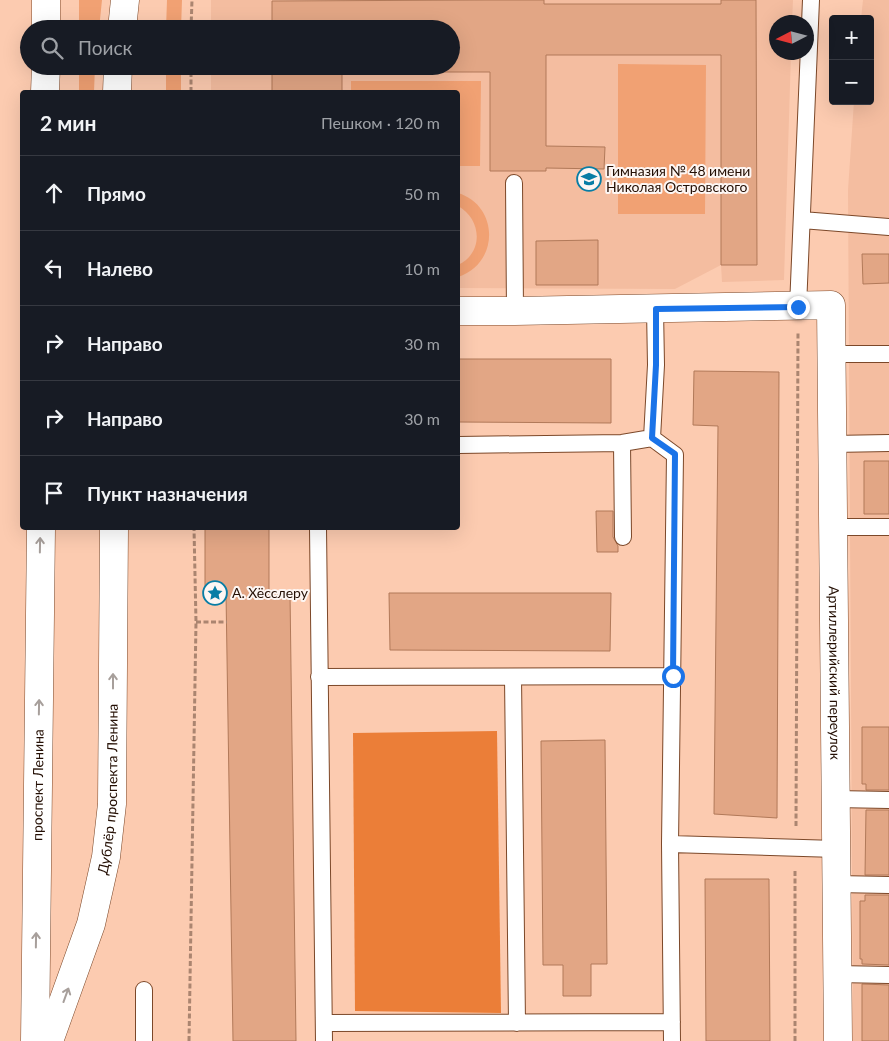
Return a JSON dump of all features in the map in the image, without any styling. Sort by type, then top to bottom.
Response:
[{"type":"main road","points":[[46,0],[46,20]]},
{"type":"main road","points":[[123,20],[125,0]]},
{"type":"main road","points":[[45,90],[46,75]]},
{"type":"main road","points":[[117,90],[118,75]]},
{"type":"main road","name":"Артиллерийский переулок","points":[[798,307],[831,305],[838,1041]]},
{"type":"main road","points":[[460,310],[798,307]]},
{"type":"main road","name":"проспект Ленина","points":[[35,1041],[40,530]]},
{"type":"main road","name":"Дублёр проспекта Ленина","points":[[49,1041],[91,924],[107,848],[112,804],[114,530]]},
{"type":"lane","points":[[798,307],[811,0]]},
{"type":"lane","points":[[514,183],[515,311]]},
{"type":"lane","points":[[802,220],[889,227]]},
{"type":"lane","points":[[652,438],[656,365],[656,309]]},
{"type":"lane","points":[[831,354],[889,354]]},
{"type":"lane","points":[[460,445],[622,443],[652,438],[675,454],[670,844],[672,1041]]},
{"type":"lane","points":[[622,443],[623,537]]},
{"type":"lane","points":[[832,444],[889,443]]},
{"type":"lane","points":[[833,527],[889,527]]},
{"type":"lane","points":[[318,530],[324,1041]]},
{"type":"lane","points":[[319,676],[673,676]]},
{"type":"lane","points":[[513,677],[517,1023]]},
{"type":"lane","points":[[835,799],[889,800]]},
{"type":"lane","points":[[670,844],[836,849]]},
{"type":"lane","points":[[836,884],[889,885]]},
{"type":"lane","points":[[837,974],[889,975]]},
{"type":"lane","points":[[144,990],[144,1041]]},
{"type":"lane","points":[[324,1023],[672,1022]]},
{"type":"path","points":[[191,20],[192,0]]},
{"type":"path","points":[[191,75],[191,90]]},
{"type":"path","points":[[795,1041],[798,307]]},
{"type":"path","points":[[189,1041],[196,622],[194,530]]},
{"type":"path","points":[[196,622],[227,622]]},
{"type":"shaded area","points":[[79,0],[102,0],[100,20],[79,20]]},
{"type":"shaded area","points":[[167,0],[182,0],[181,20],[166,20]]},
{"type":"shaded area","name":"Гимназия № 48 имени Николая Островского","points":[[211,0],[793,0],[792,15],[769,15],[769,60],[791,60],[784,280],[722,282],[721,265],[675,289],[460,288],[460,90],[211,90],[211,75],[460,75],[460,20],[211,20]]},
{"type":"shaded area","points":[[863,0],[889,0],[889,1041],[853,1041],[848,190],[854,105],[874,105],[874,15],[861,15]]},
{"type":"shaded area","points":[[618,64],[706,65],[705,214],[618,214]]},
{"type":"shaded area","points":[[79,75],[95,75],[94,90],[79,90]]},
{"type":"shaded area","points":[[166,75],[181,75],[181,90],[166,90]]},
{"type":"shaded area","points":[[351,81],[481,81],[480,166],[460,166],[460,90],[351,90]]},
{"type":"shaded area","points":[[460,194],[472,200],[481,210],[487,222],[489,235],[487,248],[481,260],[471,270],[460,276],[460,264],[472,253],[477,236],[472,219],[460,208]]},
{"type":"shaded area","points":[[497,731],[501,1013],[355,1011],[353,733]]},
{"type":"building","points":[[544,0],[544,4],[721,4],[721,0],[756,0],[757,265],[721,265],[721,55],[546,55],[546,146],[605,147],[604,169],[546,168],[546,171],[490,171],[490,72],[460,72],[460,20],[272,20],[272,1]]},
{"type":"building","points":[[272,75],[342,75],[342,90],[272,90]]},
{"type":"building","points":[[598,240],[598,285],[536,285],[536,241]]},
{"type":"building","points":[[862,254],[889,254],[889,283],[863,284]]},
{"type":"building","points":[[460,359],[611,359],[611,423],[460,422]]},
{"type":"building","points":[[694,371],[779,372],[777,818],[714,814],[718,426],[693,425]]},
{"type":"building","points":[[864,461],[889,461],[889,514],[864,514]]},
{"type":"building","points":[[596,511],[613,511],[613,537],[618,546],[618,552],[597,552]]},
{"type":"building","points":[[205,530],[269,530],[269,593],[290,593],[296,1041],[233,1041],[226,593],[205,593]]},
{"type":"building","points":[[389,593],[611,593],[610,651],[390,650]]},
{"type":"building","points":[[862,727],[889,727],[889,790],[866,790],[866,784],[862,784]]},
{"type":"building","points":[[605,740],[607,964],[591,964],[591,996],[563,996],[563,965],[543,965],[541,741]]},
{"type":"building","points":[[866,810],[889,810],[889,875],[865,875]]},
{"type":"building","points":[[705,879],[769,879],[770,1041],[706,1041]]},
{"type":"building","points":[[865,895],[889,895],[889,965],[862,964],[862,959],[860,959],[860,901],[865,901]]},
{"type":"building","points":[[862,984],[889,985],[889,1041],[862,1041]]},
{"type":"place","name":"Гимназия № 48 имени Николая Островского","points":[[589,179]]},
{"type":"place","name":"А. Хёсслеру","points":[[215,593]]},
{"type":"route","points":[[673,676],[675,454],[652,438],[656,365],[656,309],[798,307]]}]
